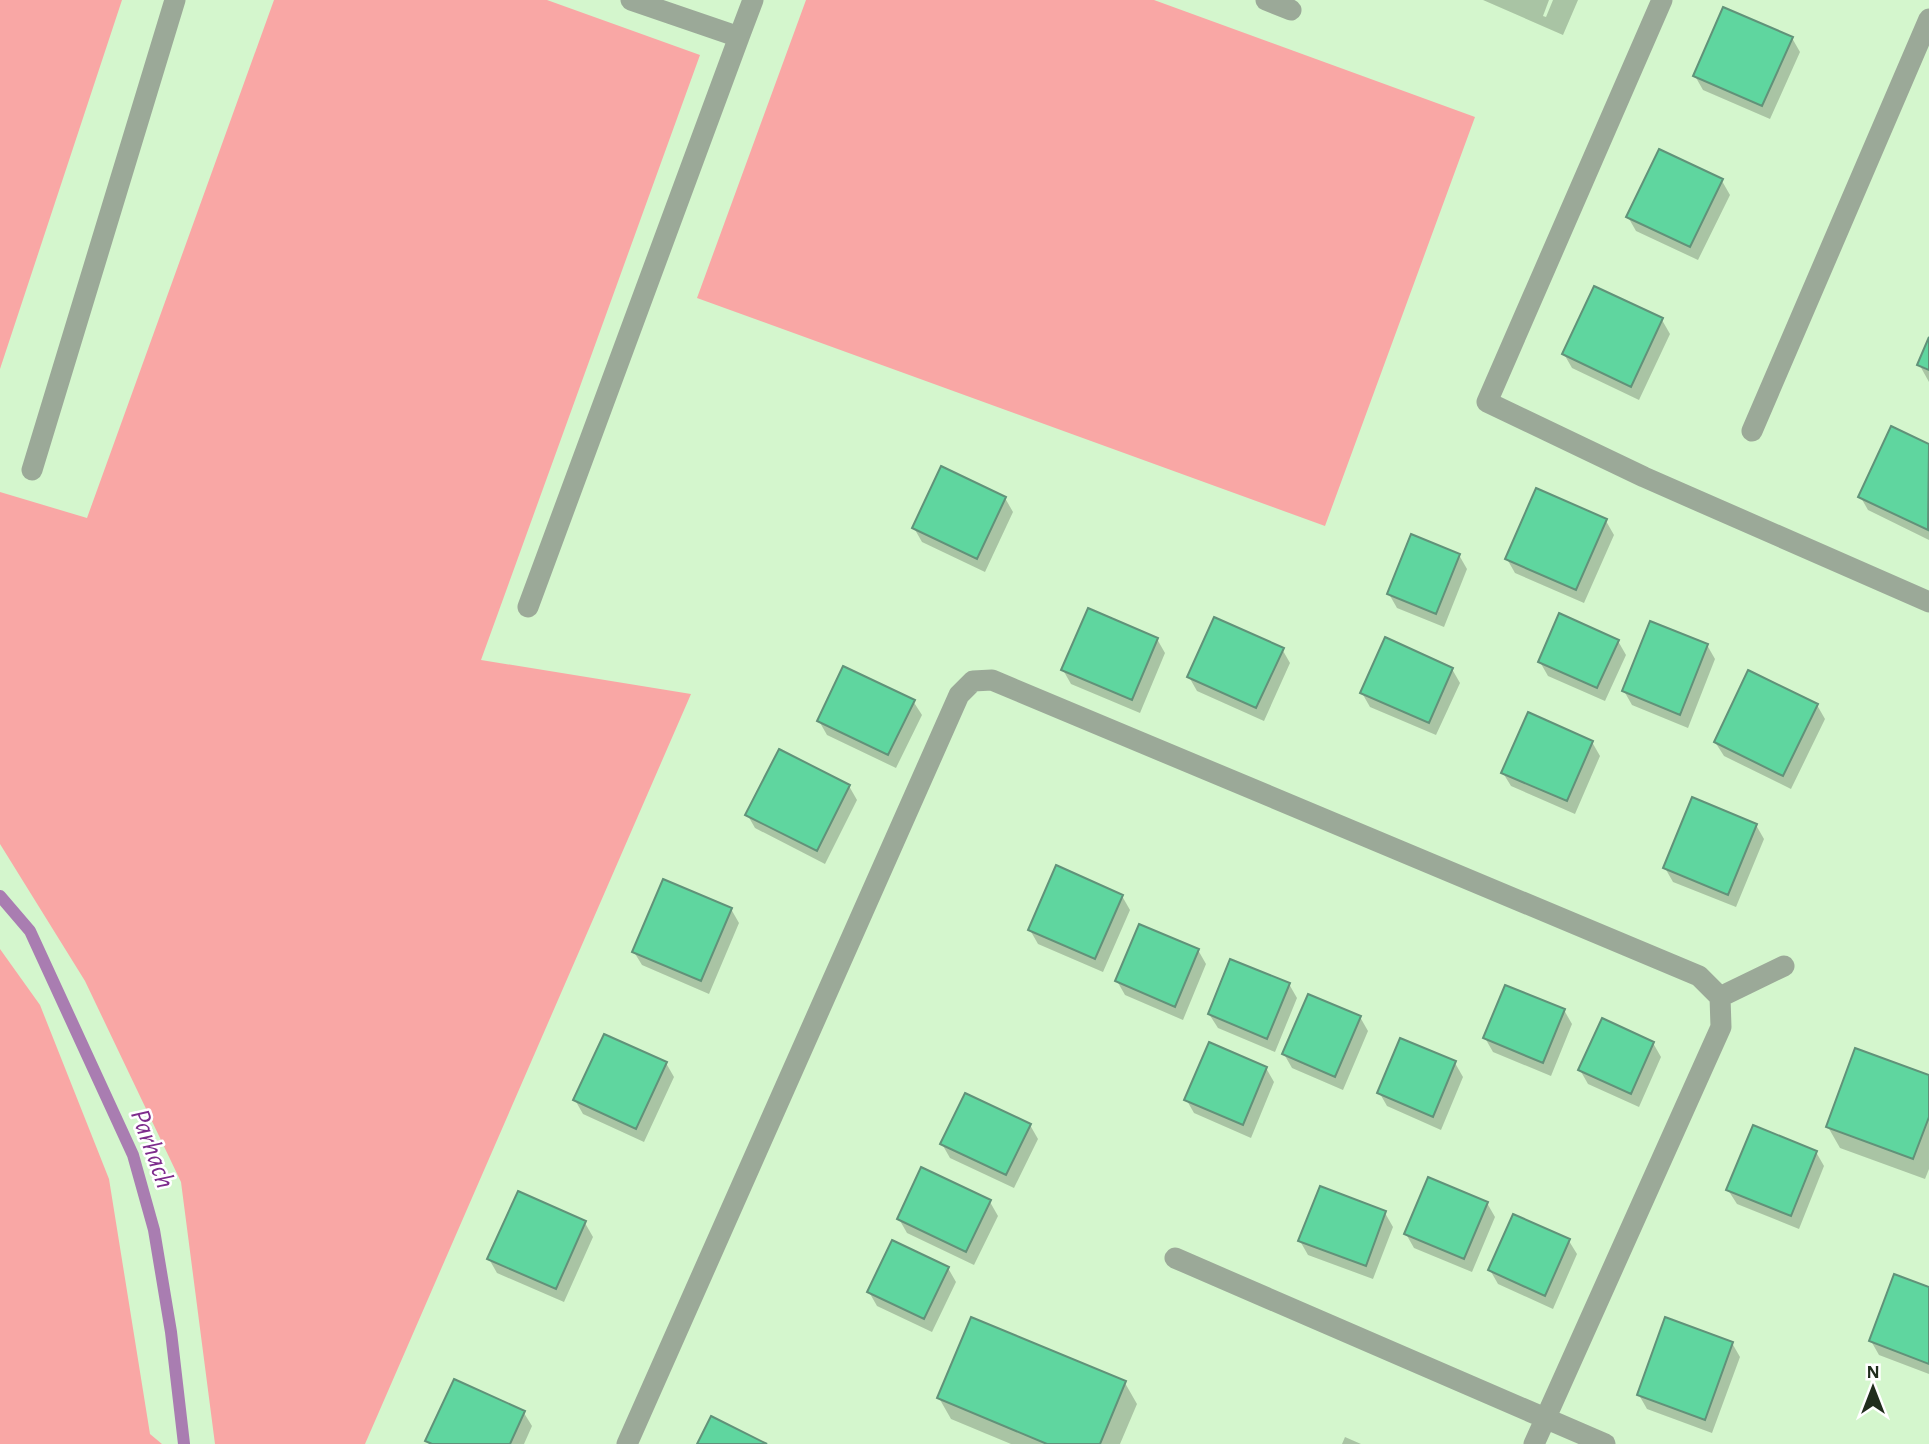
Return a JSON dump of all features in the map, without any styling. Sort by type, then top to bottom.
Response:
[{"type":"street","points":[[32,470],[175,0]]},
{"type":"street","points":[[631,0],[739,37]]},
{"type":"street","points":[[528,607],[753,0]]},
{"type":"street","points":[[1266,0],[1292,10]]},
{"type":"street","points":[[1662,0],[1487,402],[1644,477],[1929,602]]},
{"type":"street","points":[[1752,431],[1929,19]]},
{"type":"street","points":[[627,1444],[959,695],[973,681],[992,680],[1699,976],[1720,997],[1721,1027],[1534,1444]]},
{"type":"street","points":[[1720,997],[1784,966]]},
{"type":"street","points":[[1175,1258],[1605,1444]]},
{"type":"shaded area","points":[[0,0],[122,0],[0,369]]},
{"type":"shaded area","points":[[274,0],[547,0],[700,55],[481,660],[691,694],[365,1444],[215,1444],[181,1182],[85,981],[0,844],[0,492],[87,518]]},
{"type":"shaded area","points":[[806,0],[1154,0],[1475,117],[1325,526],[697,298]]},
{"type":"shaded area","points":[[0,949],[40,1005],[109,1179],[150,1434],[162,1444],[0,1444]]},
{"type":"building","points":[[1723,7],[1793,37],[1762,106],[1693,76]]},
{"type":"building","points":[[1659,149],[1723,179],[1690,247],[1626,217]]},
{"type":"building","points":[[1594,286],[1663,318],[1631,387],[1562,354]]},
{"type":"building","points":[[1929,337],[1929,370],[1917,365]]},
{"type":"building","points":[[1891,426],[1929,444],[1928,530],[1858,497]]},
{"type":"building","points":[[941,466],[1006,497],[977,559],[912,528]]},
{"type":"building","points":[[1536,488],[1607,519],[1576,590],[1505,559]]},
{"type":"building","points":[[1411,534],[1460,554],[1436,614],[1387,594]]},
{"type":"building","points":[[1088,608],[1158,638],[1132,700],[1061,670]]},
{"type":"building","points":[[1559,613],[1619,640],[1597,688],[1538,662]]},
{"type":"building","points":[[1214,617],[1284,648],[1256,708],[1187,677]]},
{"type":"building","points":[[1650,621],[1708,644],[1680,715],[1622,691]]},
{"type":"building","points":[[1385,637],[1453,668],[1429,723],[1360,693]]},
{"type":"building","points":[[843,666],[915,700],[888,755],[817,721]]},
{"type":"building","points":[[1748,670],[1818,704],[1783,776],[1714,742]]},
{"type":"building","points":[[1528,712],[1593,741],[1567,801],[1501,773]]},
{"type":"building","points":[[779,749],[850,785],[817,851],[745,815]]},
{"type":"building","points":[[1692,797],[1757,824],[1728,895],[1663,868]]},
{"type":"building","points":[[1056,865],[1123,895],[1095,959],[1028,930]]},
{"type":"building","points":[[663,879],[732,908],[701,981],[632,952]]},
{"type":"building","points":[[1139,924],[1199,949],[1175,1007],[1115,981]]},
{"type":"building","points":[[1230,959],[1290,983],[1267,1039],[1208,1014]]},
{"type":"building","points":[[1505,985],[1565,1009],[1543,1063],[1483,1038]]},
{"type":"building","points":[[1308,994],[1361,1016],[1335,1077],[1282,1054]]},
{"type":"building","points":[[1602,1018],[1654,1042],[1631,1094],[1578,1070]]},
{"type":"building","points":[[604,1034],[667,1062],[636,1129],[573,1100]]},
{"type":"building","points":[[1400,1038],[1456,1061],[1433,1117],[1377,1093]]},
{"type":"building","points":[[1209,1042],[1267,1067],[1243,1125],[1184,1100]]},
{"type":"building","points":[[1855,1048],[1929,1075],[1929,1117],[1913,1159],[1826,1127]]},
{"type":"building","points":[[965,1093],[1031,1124],[1006,1175],[940,1144]]},
{"type":"building","points":[[1753,1125],[1817,1151],[1791,1216],[1726,1190]]},
{"type":"building","points":[[921,1167],[991,1200],[966,1252],[897,1219]]},
{"type":"building","points":[[1428,1177],[1488,1202],[1464,1259],[1404,1234]]},
{"type":"building","points":[[1320,1186],[1386,1211],[1366,1266],[1298,1241]]},
{"type":"building","points":[[518,1191],[586,1221],[556,1289],[487,1259]]},
{"type":"building","points":[[1513,1214],[1570,1239],[1545,1296],[1488,1270]]},
{"type":"building","points":[[892,1240],[949,1267],[924,1319],[867,1292]]},
{"type":"building","points":[[1894,1274],[1929,1287],[1929,1364],[1869,1341]]},
{"type":"building","points":[[971,1317],[1126,1381],[1100,1444],[1047,1444],[937,1398]]},
{"type":"building","points":[[1665,1317],[1733,1342],[1705,1420],[1637,1395]]},
{"type":"building","points":[[454,1379],[525,1411],[510,1444],[432,1444],[425,1441]]},
{"type":"building","points":[[711,1416],[767,1444],[697,1444]]},
{"type":"waterway","name":"Parhach","points":[[0,896],[30,931],[133,1155],[154,1230],[171,1332],[184,1444]]}]
